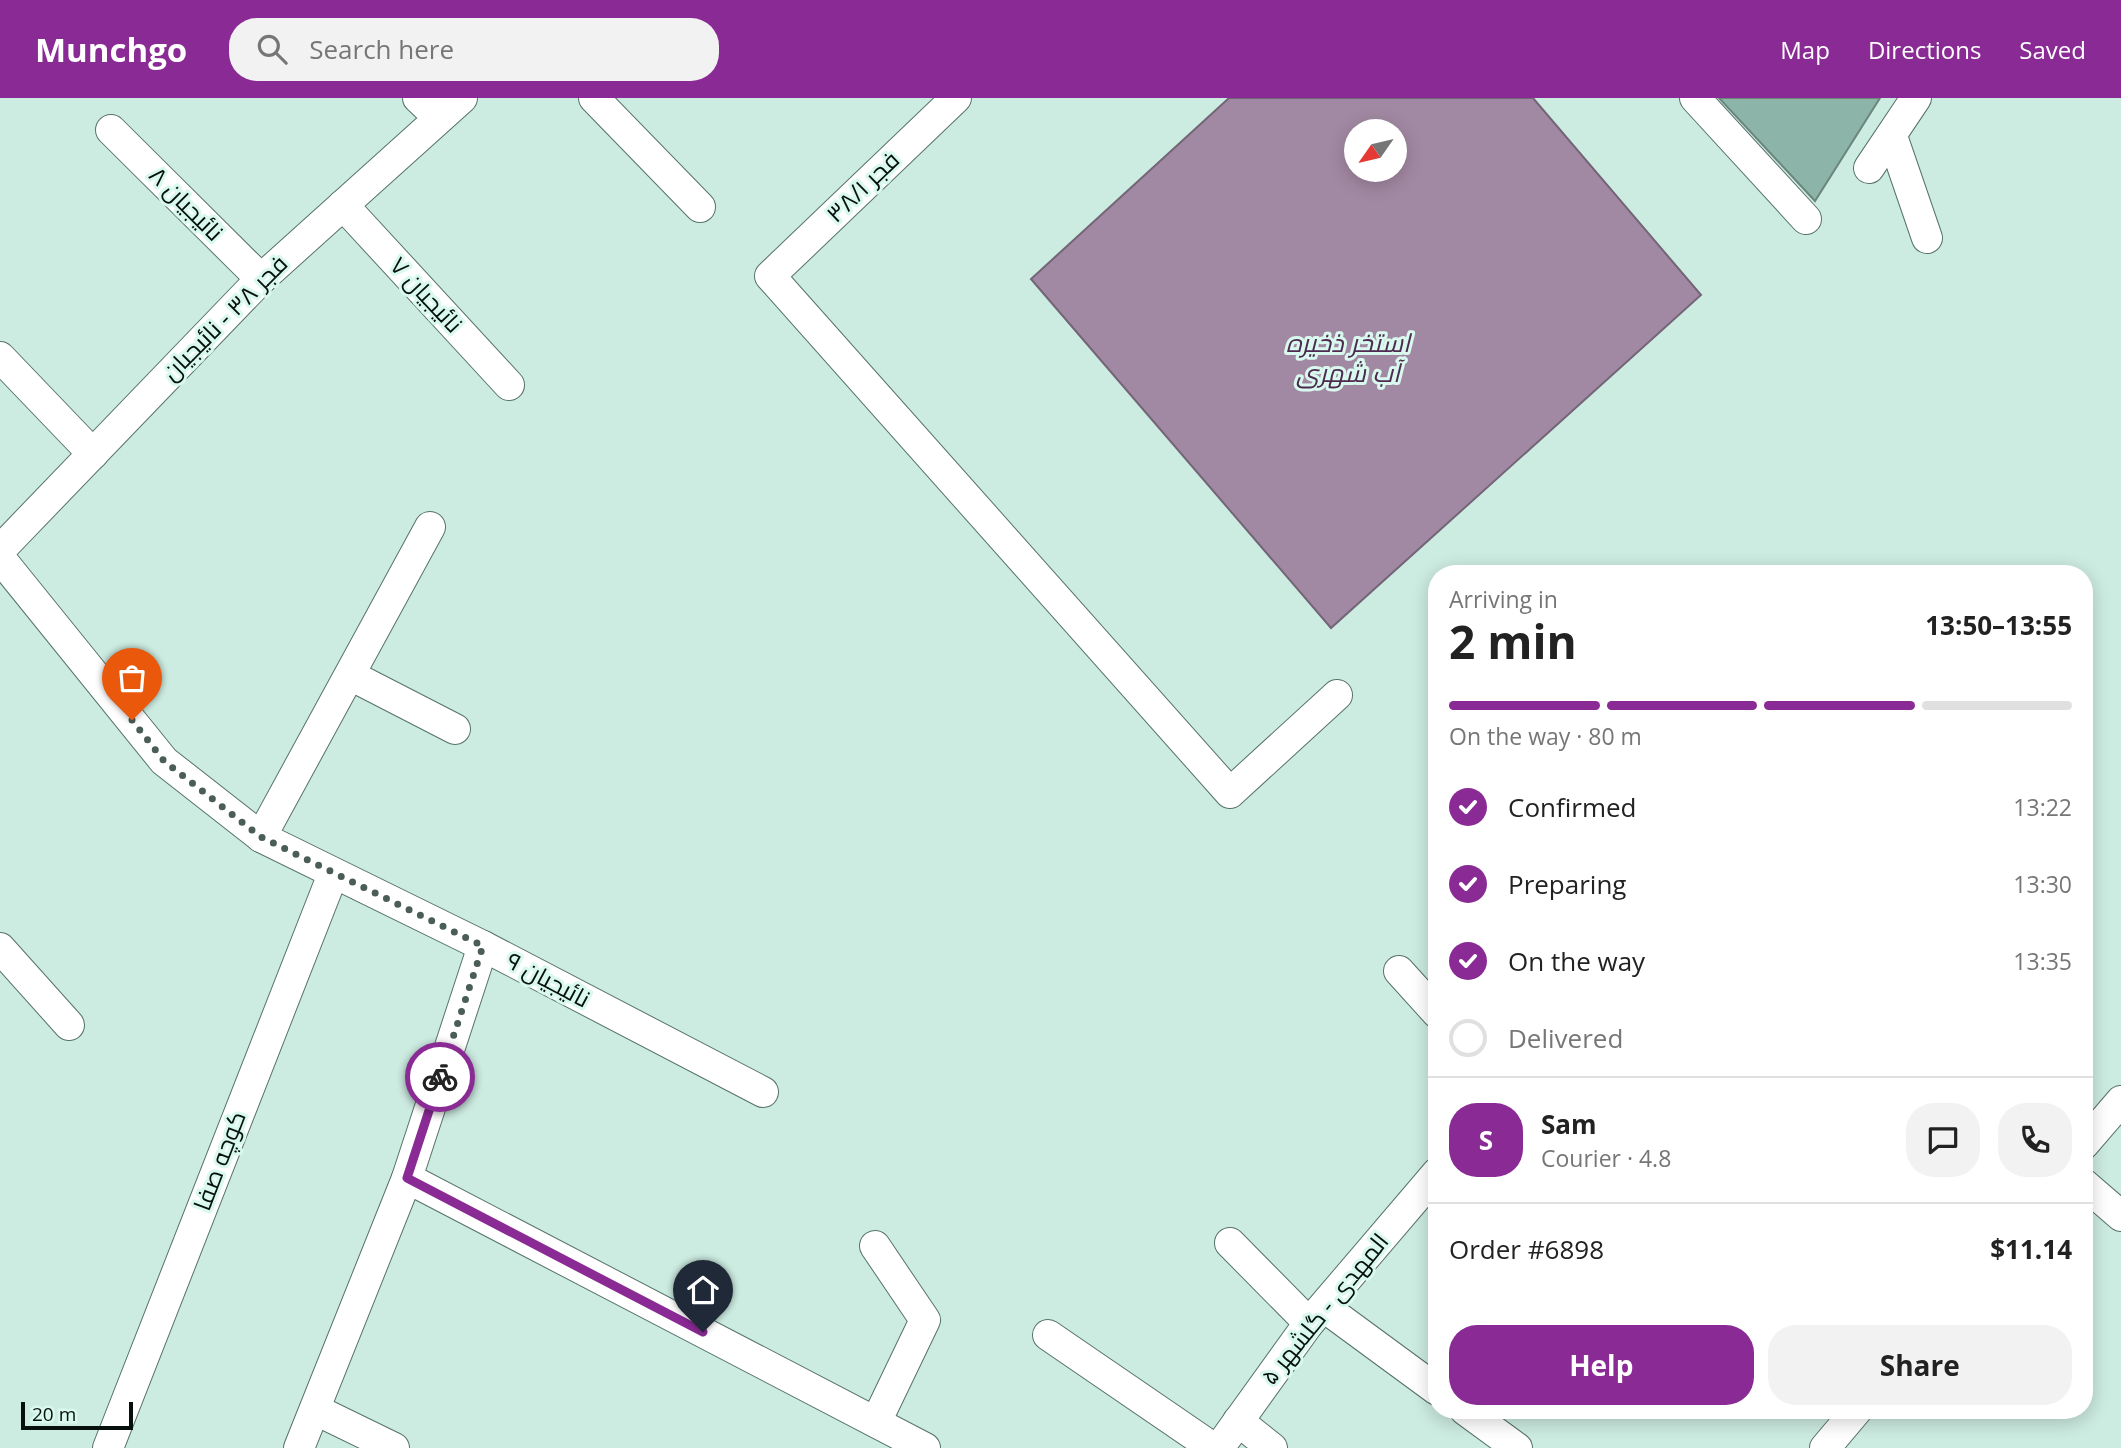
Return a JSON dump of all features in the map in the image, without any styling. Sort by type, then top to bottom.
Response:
[{"type":"street","points":[[418,98],[439,118]]},
{"type":"street","name":"فجر ۳۸ - نائیجیان","points":[[0,550],[261,279],[462,98]]},
{"type":"street","points":[[594,98],[700,207]]},
{"type":"street","name":"فجر ۳۸/۱","points":[[956,98],[769,276],[1230,793],[1338,695]]},
{"type":"street","points":[[1695,98],[1806,219]]},
{"type":"street","points":[[1869,168],[1916,98]]},
{"type":"street","name":"نائیجیان ۸","points":[[110,130],[261,279]]},
{"type":"street","points":[[1892,136],[1927,238]]},
{"type":"street","name":"نائیجیان ۷","points":[[343,205],[509,385]]},
{"type":"street","points":[[0,357],[93,454]]},
{"type":"street","points":[[261,837],[430,527]]},
{"type":"street","name":"نائیجیان ۹","points":[[0,558],[164,761],[261,837],[483,946],[763,1092]]},
{"type":"street","points":[[350,675],[455,729]]},
{"type":"street","name":"کوچه صفا","points":[[108,1448],[333,874]]},
{"type":"street","points":[[299,1448],[407,1178],[483,946]]},
{"type":"street","points":[[0,948],[69,1025]]},
{"type":"street","points":[[1399,971],[1428,1003]]},
{"type":"street","points":[[2093,1134],[2121,1101]]},
{"type":"street","points":[[407,1178],[925,1448]]},
{"type":"street","name":"المهدی - گلشهر ۵","points":[[1219,1448],[1317,1315],[1428,1184]]},
{"type":"street","points":[[2093,1192],[2121,1216]]},
{"type":"street","points":[[1230,1243],[1317,1315],[1428,1384]]},
{"type":"street","points":[[875,1246],[925,1320],[876,1422]]},
{"type":"street","points":[[1048,1335],[1213,1448]]},
{"type":"street","points":[[316,1410],[394,1448]]},
{"type":"street","points":[[1477,1419],[1517,1448]]},
{"type":"street","points":[[1825,1448],[1849,1419]]},
{"type":"street","points":[[1238,1421],[1272,1448]]},
{"type":"water","name":"استخر ذخیره آب شهری","points":[[1229,98],[1533,98],[1701,295],[1331,628],[1031,279]]},
{"type":"building","points":[[1719,98],[1880,98],[1815,201]]},
{"type":"way so far","points":[[132,720],[164,761],[261,837],[483,946],[440,1077]]},
{"type":"route","points":[[440,1077],[407,1178],[703,1332]]}]
